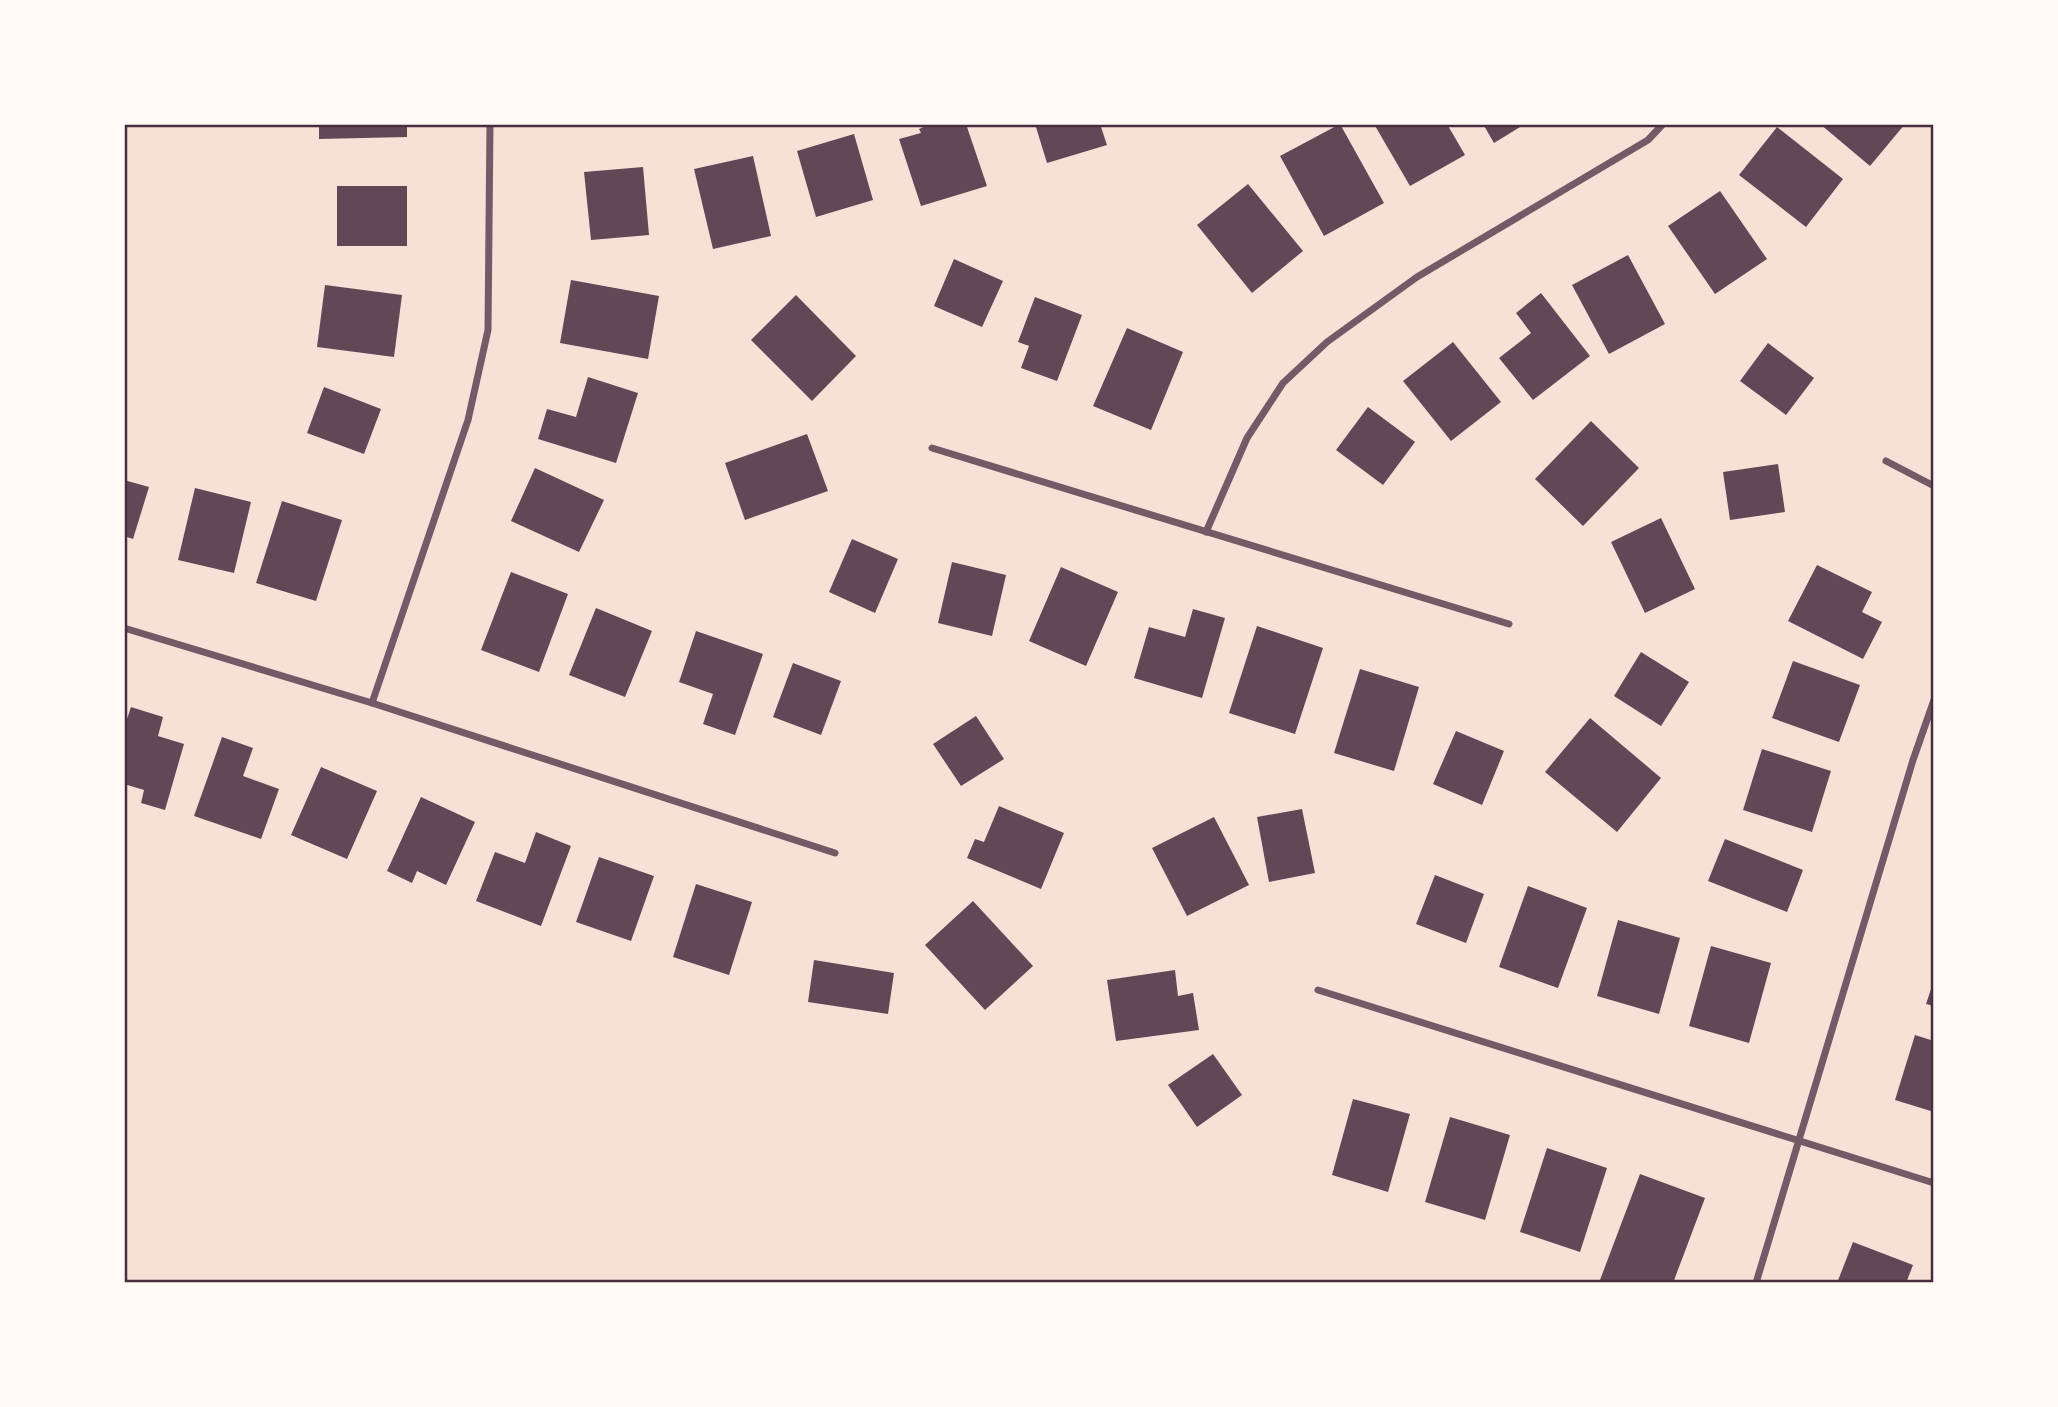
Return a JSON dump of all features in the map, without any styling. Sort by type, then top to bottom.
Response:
[{"type":"street","points":[[372,703],[468,420],[488,330],[490,124]]},
{"type":"street","points":[[1206,532],[1247,438],[1283,383],[1327,342],[1417,277],[1648,140],[1663,124]]},
{"type":"street","points":[[932,448],[1509,624]]},
{"type":"street","points":[[1885,461],[1934,486]]},
{"type":"street","points":[[124,628],[372,703],[835,853]]},
{"type":"street","points":[[1756,1283],[1913,760],[1934,700]]},
{"type":"street","points":[[1318,989],[1934,1183]]},
{"type":"building","points":[[319,124],[407,124],[407,137],[319,139]]},
{"type":"building","points":[[930,124],[966,124],[987,186],[921,206],[899,139],[921,133],[919,129]]},
{"type":"building","points":[[1035,124],[1100,124],[1107,145],[1047,163]]},
{"type":"building","points":[[1340,124],[1384,203],[1324,236],[1280,156]]},
{"type":"building","points":[[1374,124],[1447,124],[1465,155],[1410,186]]},
{"type":"building","points":[[1483,124],[1525,124],[1494,143]]},
{"type":"building","points":[[1820,124],[1905,124],[1870,166]]},
{"type":"building","points":[[1777,127],[1843,179],[1806,227],[1739,175]]},
{"type":"building","points":[[854,134],[873,200],[816,217],[797,151]]},
{"type":"building","points":[[753,156],[771,236],[713,249],[694,169]]},
{"type":"building","points":[[643,167],[649,235],[591,240],[584,172]]},
{"type":"building","points":[[1248,184],[1303,251],[1252,293],[1197,225]]},
{"type":"building","points":[[337,186],[407,186],[407,246],[337,246]]},
{"type":"building","points":[[1720,191],[1767,259],[1715,294],[1668,226]]},
{"type":"building","points":[[1628,255],[1665,324],[1609,354],[1572,285]]},
{"type":"building","points":[[954,259],[1003,281],[982,327],[934,306]]},
{"type":"building","points":[[571,280],[659,296],[648,359],[560,343]]},
{"type":"building","points":[[325,285],[402,295],[394,357],[317,347]]},
{"type":"building","points":[[1541,293],[1590,356],[1533,400],[1499,358],[1531,333],[1516,313]]},
{"type":"building","points":[[796,295],[856,356],[812,401],[751,340]]},
{"type":"building","points":[[1035,297],[1082,315],[1057,381],[1021,368],[1029,346],[1018,342]]},
{"type":"building","points":[[1127,328],[1183,352],[1151,430],[1093,406]]},
{"type":"building","points":[[1453,342],[1501,402],[1451,441],[1403,381]]},
{"type":"building","points":[[1768,343],[1814,378],[1786,415],[1740,381]]},
{"type":"building","points":[[588,377],[638,393],[616,463],[538,439],[547,409],[576,417]]},
{"type":"building","points":[[324,387],[381,409],[364,454],[307,433]]},
{"type":"building","points":[[1368,407],[1415,442],[1383,485],[1336,450]]},
{"type":"building","points":[[1591,421],[1639,468],[1583,526],[1535,479]]},
{"type":"building","points":[[807,434],[828,491],[745,520],[725,463]]},
{"type":"building","points":[[1778,464],[1785,512],[1730,520],[1723,472]]},
{"type":"building","points":[[535,468],[604,500],[579,552],[511,521]]},
{"type":"building","points":[[124,480],[149,487],[133,539],[124,536]]},
{"type":"building","points":[[195,488],[251,502],[234,573],[178,560]]},
{"type":"building","points":[[282,501],[342,520],[316,601],[256,583]]},
{"type":"building","points":[[1661,518],[1695,589],[1645,613],[1611,542]]},
{"type":"building","points":[[852,539],[898,559],[875,613],[829,592]]},
{"type":"building","points":[[952,562],[1006,575],[992,636],[938,623]]},
{"type":"building","points":[[1817,565],[1872,592],[1862,612],[1882,622],[1863,659],[1788,621]]},
{"type":"building","points":[[1061,567],[1118,592],[1086,666],[1029,641]]},
{"type":"building","points":[[511,572],[568,594],[539,672],[481,650]]},
{"type":"building","points":[[596,608],[652,631],[625,697],[569,675]]},
{"type":"building","points":[[1193,609],[1225,618],[1202,698],[1134,678],[1149,627],[1185,637]]},
{"type":"building","points":[[1257,626],[1323,648],[1295,734],[1229,713]]},
{"type":"building","points":[[696,631],[763,654],[735,735],[703,724],[713,694],[679,682]]},
{"type":"building","points":[[1641,652],[1689,682],[1661,726],[1614,696]]},
{"type":"building","points":[[1793,661],[1860,685],[1839,742],[1772,718]]},
{"type":"building","points":[[793,663],[841,681],[821,735],[773,717]]},
{"type":"building","points":[[1360,669],[1419,687],[1394,771],[1334,753]]},
{"type":"building","points":[[131,707],[163,717],[158,736],[184,744],[165,810],[141,803],[144,790],[124,784],[124,728]]},
{"type":"building","points":[[976,716],[1004,759],[961,786],[933,744]]},
{"type":"building","points":[[1590,718],[1661,778],[1617,832],[1545,772]]},
{"type":"building","points":[[1456,731],[1504,751],[1482,805],[1433,784]]},
{"type":"building","points":[[222,737],[253,748],[243,776],[279,789],[261,839],[194,816]]},
{"type":"building","points":[[1762,749],[1831,771],[1812,832],[1743,810]]},
{"type":"building","points":[[321,767],[377,791],[347,859],[291,835]]},
{"type":"building","points":[[421,797],[475,822],[446,885],[417,871],[412,883],[387,871]]},
{"type":"building","points":[[999,806],[1064,833],[1041,889],[967,858],[975,839],[984,842]]},
{"type":"building","points":[[1302,809],[1315,873],[1269,882],[1257,817]]},
{"type":"building","points":[[1214,817],[1249,885],[1187,916],[1152,848]]},
{"type":"building","points":[[536,832],[571,846],[541,926],[476,901],[495,852],[525,863]]},
{"type":"building","points":[[1725,839],[1803,870],[1787,912],[1708,881]]},
{"type":"building","points":[[599,857],[654,876],[631,941],[576,922]]},
{"type":"building","points":[[1435,875],[1484,894],[1466,943],[1416,924]]},
{"type":"building","points":[[696,884],[752,902],[729,975],[673,957]]},
{"type":"building","points":[[1528,886],[1587,908],[1558,988],[1499,967]]},
{"type":"building","points":[[973,901],[1033,966],[985,1010],[925,945]]},
{"type":"building","points":[[1618,920],[1680,938],[1659,1014],[1597,996]]},
{"type":"building","points":[[1711,946],[1771,963],[1749,1043],[1689,1026]]},
{"type":"building","points":[[814,960],[894,973],[888,1014],[808,1002]]},
{"type":"building","points":[[1175,970],[1178,996],[1193,993],[1199,1030],[1116,1041],[1107,980]]},
{"type":"building","points":[[1934,980],[1934,1006],[1926,1004]]},
{"type":"building","points":[[1915,1035],[1934,1041],[1934,1112],[1895,1100]]},
{"type":"building","points":[[1213,1054],[1242,1095],[1197,1127],[1168,1085]]},
{"type":"building","points":[[1353,1099],[1410,1114],[1388,1192],[1332,1175]]},
{"type":"building","points":[[1450,1117],[1510,1135],[1485,1220],[1425,1202]]},
{"type":"building","points":[[1547,1148],[1607,1168],[1580,1252],[1520,1232]]},
{"type":"building","points":[[1640,1174],[1705,1198],[1673,1283],[1607,1283],[1600,1280]]},
{"type":"building","points":[[1853,1242],[1913,1265],[1906,1283],[1837,1283]]}]
